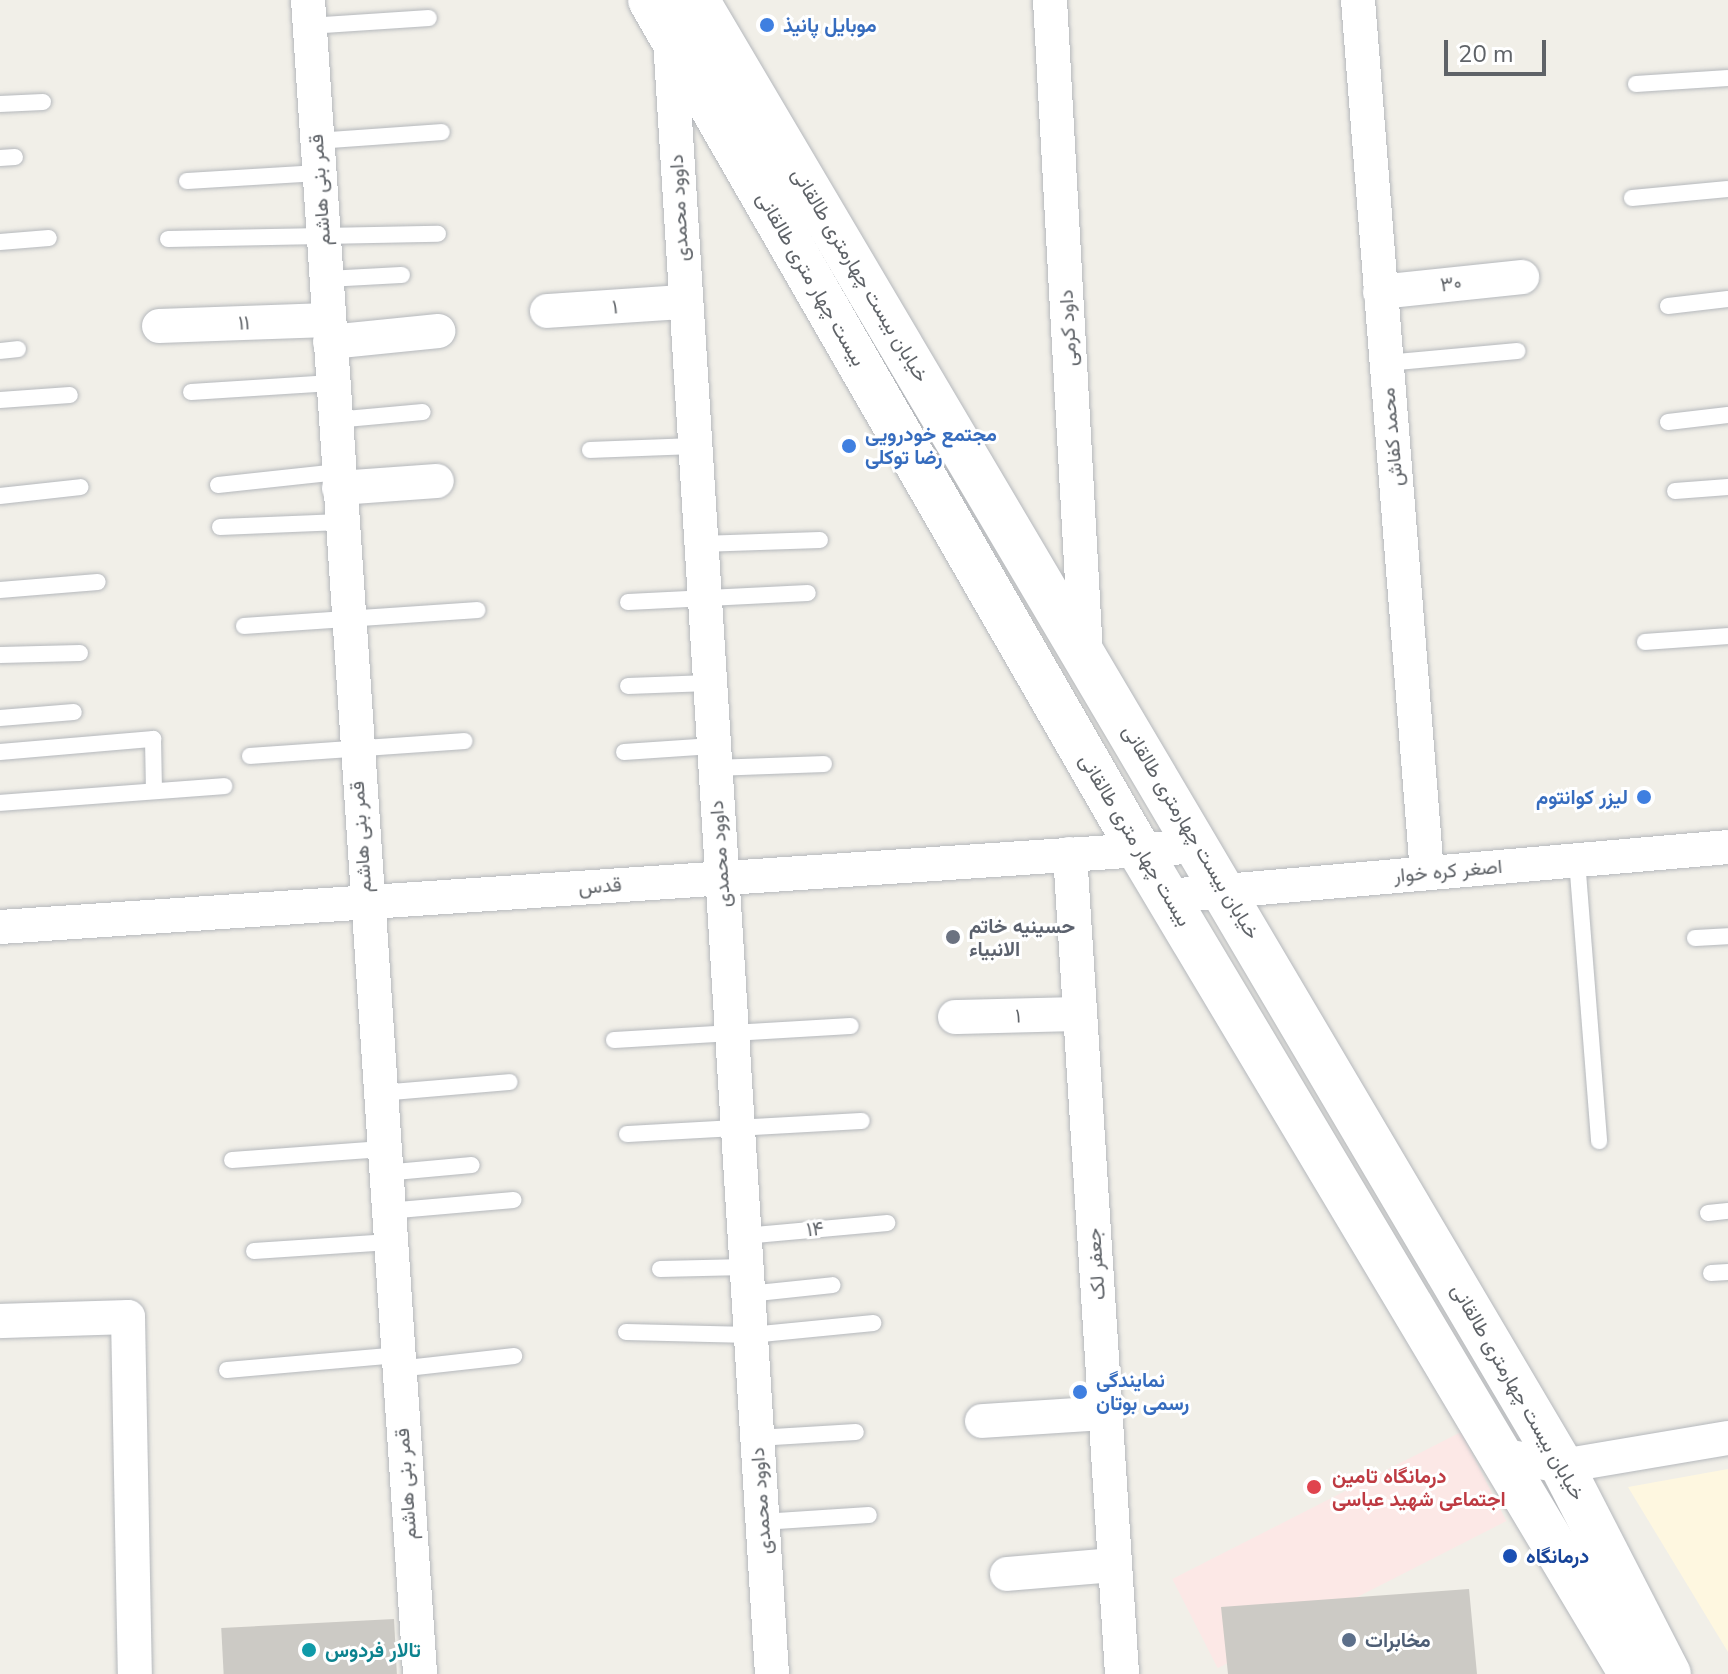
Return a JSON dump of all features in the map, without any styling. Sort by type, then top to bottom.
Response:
[{"type":"main road","name":"خیابان بیست چهارمتری طالقانی","points":[[697,0],[1225,890],[1562,1466],[1669,1674]]},
{"type":"main road","name":"بیست چهار متری طالقانی","points":[[660,17],[1139,850],[1505,1456],[1631,1674]]},
{"type":"street","name":"داود کرمی","points":[[1050,0],[1086,655]]},
{"type":"street","name":"محمد کفاش","points":[[1358,0],[1427,873]]},
{"type":"street","name":"قمر بنی هاشم","points":[[308,13],[420,1674]]},
{"type":"street","name":"داوود محمدی","points":[[660,17],[684,302],[772,1674]]},
{"type":"street","name":"۳۰","points":[[1380,292],[1522,277]]},
{"type":"street","name":"۱","points":[[547,311],[684,302]]},
{"type":"street","name":"۱۱","points":[[159,326],[438,331]]},
{"type":"street","points":[[339,480],[437,481]]},
{"type":"street","name":"قدس","points":[[0,927],[1199,846]]},
{"type":"street","name":"اصغر کره خوار","points":[[1168,896],[1728,847]]},
{"type":"street","name":"جعفر لک","points":[[1070,854],[1122,1674]]},
{"type":"street","name":"۱","points":[[955,1017],[1080,1014]]},
{"type":"street","points":[[0,1321],[128,1317],[135,1674]]},
{"type":"street","points":[[982,1421],[1106,1413]]},
{"type":"street","points":[[1505,1456],[1562,1466],[1728,1438]]},
{"type":"street","points":[[1007,1574],[1115,1565]]},
{"type":"lane","points":[[308,13],[429,18]]},
{"type":"lane","points":[[1636,84],[1728,78]]},
{"type":"lane","points":[[0,104],[43,102]]},
{"type":"lane","points":[[187,181],[442,132]]},
{"type":"lane","points":[[1632,198],[1728,189]]},
{"type":"lane","points":[[168,239],[323,239],[438,234]]},
{"type":"lane","points":[[0,242],[49,238]]},
{"type":"lane","points":[[326,279],[402,275]]},
{"type":"lane","points":[[1668,306],[1728,299]]},
{"type":"lane","points":[[0,351],[18,349]]},
{"type":"lane","points":[[1386,363],[1517,351]]},
{"type":"lane","points":[[191,392],[332,383]]},
{"type":"lane","points":[[0,400],[70,395]]},
{"type":"lane","points":[[335,420],[423,412]]},
{"type":"lane","points":[[1668,422],[1728,415]]},
{"type":"lane","points":[[590,450],[693,446]]},
{"type":"lane","points":[[218,485],[339,480]]},
{"type":"lane","points":[[0,496],[81,487]]},
{"type":"lane","points":[[1675,491],[1728,487]]},
{"type":"lane","points":[[220,527],[341,522]]},
{"type":"lane","points":[[700,544],[820,540]]},
{"type":"lane","points":[[0,590],[98,582]]},
{"type":"lane","points":[[628,602],[703,595],[808,593]]},
{"type":"lane","points":[[244,626],[477,610]]},
{"type":"lane","points":[[1645,642],[1728,636]]},
{"type":"lane","points":[[0,655],[80,653]]},
{"type":"lane","points":[[628,686],[709,683]]},
{"type":"lane","points":[[0,718],[74,712]]},
{"type":"lane","points":[[0,752],[153,739],[154,791]]},
{"type":"lane","points":[[250,756],[464,741]]},
{"type":"lane","points":[[624,752],[824,764]]},
{"type":"lane","points":[[0,803],[224,786]]},
{"type":"lane","points":[[1577,860],[1599,1141]]},
{"type":"lane","points":[[1695,938],[1728,936]]},
{"type":"lane","points":[[614,1040],[851,1026]]},
{"type":"lane","points":[[379,1093],[510,1082]]},
{"type":"lane","points":[[627,1134],[862,1121]]},
{"type":"lane","points":[[232,1160],[472,1165]]},
{"type":"lane","points":[[254,1251],[514,1200]]},
{"type":"lane","points":[[1708,1213],[1728,1211]]},
{"type":"lane","name":"۱۴","points":[[746,1266],[887,1223]]},
{"type":"lane","points":[[660,1269],[746,1266],[833,1285]]},
{"type":"lane","points":[[626,1332],[751,1335],[873,1323]]},
{"type":"lane","points":[[227,1370],[514,1356]]},
{"type":"lane","points":[[757,1438],[856,1432]]},
{"type":"lane","points":[[762,1522],[869,1515]]},
{"type":"shaded area","points":[[1461,1432],[1506,1521],[1218,1668],[1172,1579]]},
{"type":"shaded area","points":[[1728,1469],[1728,1652],[1628,1487]]},
{"type":"building","name":"مخابرات","points":[[1469,1589],[1477,1674],[1228,1674],[1221,1607]]},
{"type":"building","name":"تالار فردوس","points":[[394,1619],[397,1674],[224,1674],[221,1628]]},
{"type":"place","name":"موبایل پانیذ","points":[[767,25]]},
{"type":"place","name":"مجتمع خودرویی رضا توکلی","points":[[849,446]]},
{"type":"place","name":"لیزر کوانتوم","points":[[1644,797]]},
{"type":"place","name":"حسینیه خاتم الانبیاء","points":[[953,937]]},
{"type":"place","name":"نمایندگی رسمی بوتان","points":[[1080,1392]]},
{"type":"place","name":"درمانگاه تامین اجتماعی شهید عباسی","points":[[1314,1487]]},
{"type":"place","name":"درمانگاه","points":[[1510,1556]]},
{"type":"place","name":"مخابرات","points":[[1349,1640]]},
{"type":"place","name":"تالار فردوس","points":[[309,1650]]}]
